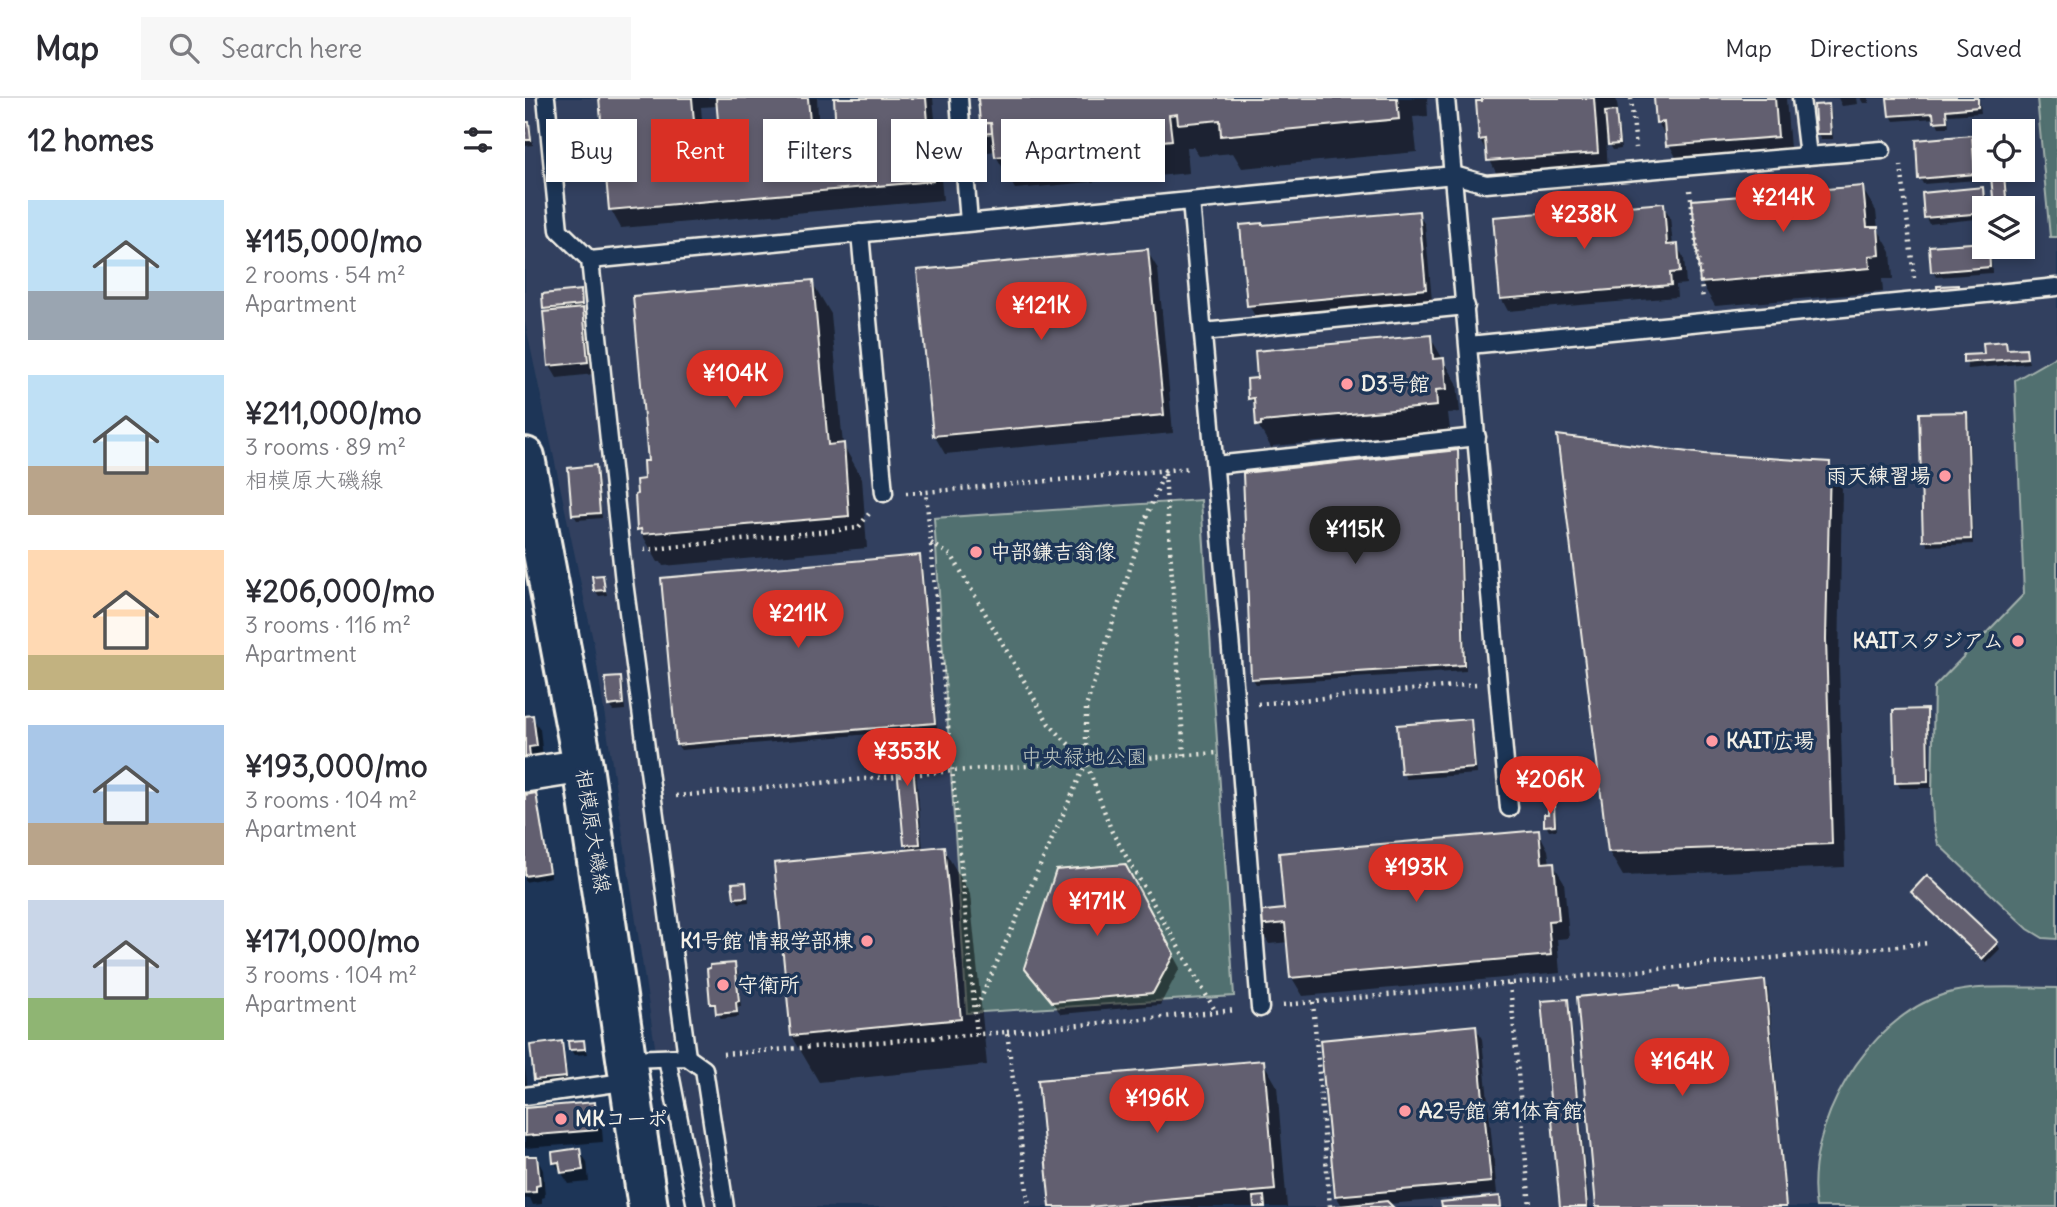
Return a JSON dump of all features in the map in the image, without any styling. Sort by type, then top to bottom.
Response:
[{"type":"main road","name":"相模原大磯線","points":[[525,457],[583,766],[630,1070],[648,1207]]},
{"type":"street","points":[[525,775],[583,766]]},
{"type":"lane","points":[[546,98],[559,230],[590,260],[621,552],[687,1057]]},
{"type":"lane","points":[[959,98],[969,222]]},
{"type":"lane","points":[[1446,98],[1509,808]]},
{"type":"lane","points":[[1801,98],[1808,156]]},
{"type":"lane","points":[[590,260],[1454,175],[1486,184],[1882,150]]},
{"type":"lane","points":[[1191,201],[1260,1008]]},
{"type":"lane","points":[[860,233],[884,493]]},
{"type":"lane","points":[[1469,345],[2057,287]]},
{"type":"lane","points":[[1203,332],[1466,306]]},
{"type":"lane","points":[[1215,466],[1477,437]]},
{"type":"lane","points":[[525,1096],[667,1058],[687,1057],[704,1069],[726,1207]]},
{"type":"lane","points":[[667,1058],[696,1207]]},
{"type":"path","points":[[1631,98],[1639,170]]},
{"type":"path","points":[[1882,150],[1901,163],[1917,301]]},
{"type":"path","points":[[1687,166],[1705,321]]},
{"type":"path","points":[[977,1035],[926,492],[1215,466]]},
{"type":"path","points":[[1165,470],[1184,755]]},
{"type":"path","points":[[1165,470],[1146,518],[1086,707],[1086,762],[1112,832],[1216,1012]]},
{"type":"path","points":[[621,552],[857,528],[884,493]]},
{"type":"path","points":[[931,543],[952,556],[1049,724],[1086,762]]},
{"type":"path","points":[[1236,706],[1498,682]]},
{"type":"path","points":[[652,798],[953,771],[1240,752]]},
{"type":"path","points":[[976,1009],[1086,762]]},
{"type":"path","points":[[687,1057],[977,1035],[1929,943]]},
{"type":"path","points":[[1510,984],[1530,1207]]},
{"type":"path","points":[[1313,1003],[1330,1207]]},
{"type":"path","points":[[1007,1032],[1029,1207]]},
{"type":"shaded area","points":[[525,98],[2057,98],[2057,1207],[689,1207],[667,1125],[594,645],[525,322]]},
{"type":"green space","points":[[2037,98],[2057,98],[2057,237],[2050,237]]},
{"type":"green space","name":"KAITスタジアム","points":[[2057,356],[2057,939],[2043,938],[2028,929],[1938,844],[1933,822],[1932,797],[1934,687],[2024,594],[2015,380]]},
{"type":"green space","name":"中央緑地公園","points":[[1201,500],[1234,996],[967,1013],[934,518]]},
{"type":"green space","points":[[2001,987],[2057,988],[2057,1207],[1816,1207],[1815,1176],[1820,1143],[1831,1111],[1846,1080],[1866,1051],[1890,1026],[1917,1007],[1958,991]]},
{"type":"building","points":[[599,98],[692,98],[694,119],[651,119],[651,182],[749,182],[749,119],[718,119],[716,98],[808,98],[810,119],[763,119],[763,182],[877,182],[877,119],[835,119],[834,98],[926,98],[928,119],[891,119],[891,182],[922,182],[609,210],[606,182],[637,182],[637,119],[601,119]]},
{"type":"building","points":[[978,98],[1397,98],[1399,119],[1221,136],[1220,120],[1178,124],[1177,114],[1169,115],[1172,140],[1165,141],[1165,119],[1001,119],[1001,156],[995,157],[991,123],[987,123],[987,119],[980,119]]},
{"type":"building","points":[[1482,98],[1594,98],[1598,153],[1487,161],[1485,139],[1479,140],[1476,101],[1482,101]]},
{"type":"building","points":[[1654,98],[1775,98],[1778,137],[1666,146],[1664,122],[1656,123]]},
{"type":"building","points":[[1887,98],[1978,98],[1978,107],[1946,110],[1947,121],[1934,122],[1933,113],[1889,116]]},
{"type":"building","points":[[1829,104],[1831,134],[1816,134],[1814,105]]},
{"type":"building","points":[[1616,111],[1619,144],[1608,145],[1605,112]]},
{"type":"building","points":[[525,122],[529,122],[531,140],[525,140]]},
{"type":"building","points":[[987,123],[991,123],[992,133],[987,134]]},
{"type":"building","points":[[1972,135],[1972,174],[1918,179],[1916,140]]},
{"type":"building","points":[[1992,182],[2005,182],[2006,196],[1993,196]]},
{"type":"building","points":[[1863,186],[1867,227],[1878,227],[1880,255],[1869,256],[1870,268],[1700,283],[1692,200]]},
{"type":"building","points":[[1983,187],[1984,196],[1972,196],[1972,214],[1924,218],[1922,193]]},
{"type":"building","points":[[1664,203],[1667,245],[1678,244],[1680,272],[1670,273],[1671,285],[1500,299],[1493,217]]},
{"type":"building","points":[[1419,211],[1426,289],[1247,306],[1240,225]]},
{"type":"building","points":[[1972,243],[1972,259],[1990,259],[1990,267],[1931,272],[1929,246]]},
{"type":"building","points":[[1148,249],[1164,415],[933,436],[917,270]]},
{"type":"building","points":[[813,280],[828,445],[844,443],[849,516],[642,534],[641,529],[637,530],[636,480],[644,479],[643,461],[648,461],[633,296]]},
{"type":"building","points":[[1958,285],[1959,296],[1938,297],[1937,286]]},
{"type":"building","points":[[581,290],[582,305],[543,309],[542,294]]},
{"type":"building","points":[[583,308],[588,362],[548,366],[543,312]]},
{"type":"building","name":"D3号館","points":[[1431,335],[1433,359],[1444,358],[1447,389],[1436,390],[1437,406],[1261,422],[1261,425],[1256,426],[1254,398],[1248,399],[1247,379],[1257,378],[1255,351]]},
{"type":"building","points":[[2006,341],[2007,349],[2026,348],[2027,358],[1963,363],[1963,355],[1984,354],[1983,343]]},
{"type":"building","name":"雨天練習場","points":[[1967,412],[1971,539],[1923,541],[1919,413]]},
{"type":"building","name":"KAIT広場","points":[[1557,435],[1704,454],[1830,462],[1826,639],[1832,844],[1608,852]]},
{"type":"building","points":[[1458,450],[1464,665],[1251,679],[1243,473]]},
{"type":"building","points":[[596,465],[600,513],[572,515],[568,468]]},
{"type":"building","points":[[920,555],[935,723],[676,745],[661,578]]},
{"type":"building","points":[[603,575],[605,590],[594,591],[592,576]]},
{"type":"building","points":[[621,677],[623,704],[608,706],[605,678]]},
{"type":"building","points":[[1927,709],[1928,782],[1895,783],[1893,710]]},
{"type":"building","points":[[533,715],[537,746],[529,747],[530,757],[525,758],[525,716]]},
{"type":"building","points":[[1471,719],[1475,768],[1401,774],[1397,725]]},
{"type":"building","points":[[910,731],[920,844],[904,845],[894,733]]},
{"type":"building","points":[[536,793],[549,872],[525,876],[525,795]]},
{"type":"building","points":[[1554,804],[1555,825],[1544,826],[1544,814],[1548,814],[1548,805]]},
{"type":"building","points":[[1539,830],[1542,863],[1554,862],[1559,920],[1548,921],[1551,955],[1290,978],[1285,923],[1257,926],[1255,912],[1284,909],[1279,853]]},
{"type":"building","name":"K1号館 情報学部棟","points":[[944,846],[961,1019],[791,1036],[774,863]]},
{"type":"building","points":[[1125,864],[1174,954],[1153,993],[1052,1002],[1024,968],[1056,870]]},
{"type":"building","points":[[1927,875],[1998,942],[1982,959],[1911,892]]},
{"type":"building","points":[[746,882],[747,897],[734,898],[732,883]]},
{"type":"building","name":"守衛所","points":[[735,963],[739,1001],[736,1002],[737,1012],[716,1014],[715,1004],[710,1004],[707,969],[710,965]]},
{"type":"building","points":[[1765,980],[1786,1207],[1596,1207],[1577,997],[1679,987],[1680,990]]},
{"type":"building","points":[[1568,999],[1587,1207],[1560,1207],[1541,1001]]},
{"type":"building","name":"A2号館 第1体育館","points":[[1476,1025],[1491,1182],[1335,1196],[1320,1040]]},
{"type":"building","points":[[584,1040],[585,1049],[569,1050],[568,1041]]},
{"type":"building","points":[[562,1041],[566,1077],[534,1080],[530,1045]]},
{"type":"building","points":[[1264,1060],[1275,1190],[1088,1207],[1050,1207],[1038,1080]]},
{"type":"building","name":"MKコーポ","points":[[595,1102],[597,1130],[525,1136],[525,1108]]},
{"type":"building","points":[[580,1148],[583,1170],[561,1173],[559,1162],[553,1163],[552,1152]]},
{"type":"building","points":[[525,1156],[537,1156],[540,1185],[536,1186],[536,1192],[525,1193]]},
{"type":"building","points":[[1264,1196],[1265,1207],[1254,1207],[1253,1197]]},
{"type":"building","points":[[1500,1196],[1501,1207],[1442,1207],[1441,1202]]},
{"type":"building","points":[[1387,1201],[1393,1207],[1330,1207]]},
{"type":"place","name":"D3号館","points":[[1347,384]]},
{"type":"place","name":"雨天練習場","points":[[1945,476]]},
{"type":"place","name":"中部鎌吉翁像","points":[[976,552]]},
{"type":"place","name":"KAITスタジアム","points":[[2018,641]]},
{"type":"place","name":"KAIT広場","points":[[1712,741]]},
{"type":"place","name":"K1号館 情報学部棟","points":[[867,941]]},
{"type":"place","name":"守衛所","points":[[723,985]]},
{"type":"place","name":"A2号館 第1体育館","points":[[1405,1111]]},
{"type":"place","name":"MKコーポ","points":[[561,1119]]}]
